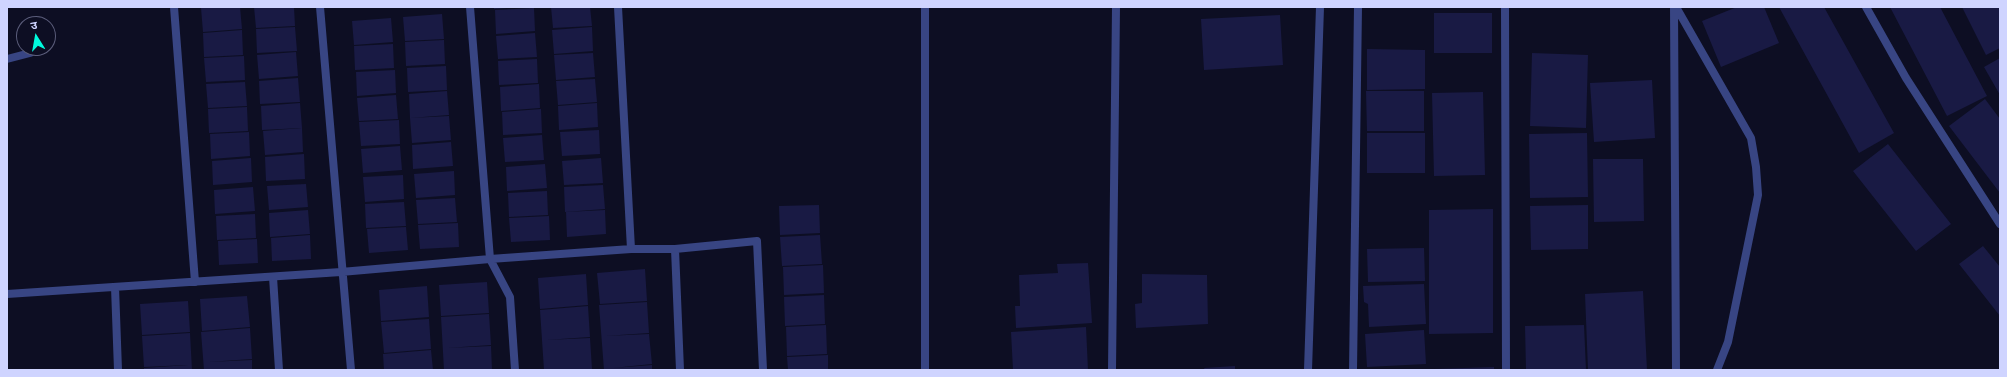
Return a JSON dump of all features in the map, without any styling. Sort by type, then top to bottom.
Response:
[{"type":"street","points":[[174,7],[195,282]]},
{"type":"street","points":[[320,7],[341,272],[351,370]]},
{"type":"street","points":[[470,7],[490,259],[510,297],[514,370]]},
{"type":"street","points":[[618,7],[630,249]]},
{"type":"street","points":[[925,7],[925,370]]},
{"type":"street","points":[[1112,370],[1116,7]]},
{"type":"street","points":[[1308,370],[1320,7]]},
{"type":"street","points":[[1353,370],[1358,7]]},
{"type":"street","points":[[1506,7],[1506,370]]},
{"type":"street","points":[[1675,7],[1676,370]]},
{"type":"street","points":[[1675,7],[1751,138],[1756,167],[1758,195],[1728,342],[1717,370]]},
{"type":"street","points":[[1866,7],[1906,78],[2000,224]]},
{"type":"street","points":[[7,59],[18,56]]},
{"type":"street","points":[[7,294],[341,272],[630,249],[675,249],[757,241],[763,370]]},
{"type":"street","points":[[675,249],[680,370]]},
{"type":"street","points":[[273,276],[279,370]]},
{"type":"street","points":[[115,287],[118,370]]},
{"type":"building","points":[[240,7],[242,29],[203,32],[201,8]]},
{"type":"building","points":[[254,7],[294,7],[295,26],[256,28]]},
{"type":"building","points":[[494,7],[507,7],[507,8],[494,9]]},
{"type":"building","points":[[551,7],[590,7],[592,26],[553,28]]},
{"type":"building","points":[[1737,7],[1764,7],[1779,43],[1721,67],[1702,21]]},
{"type":"building","points":[[1779,7],[1824,7],[1894,133],[1859,153]]},
{"type":"building","points":[[1890,7],[1940,7],[1987,96],[1947,116]]},
{"type":"building","points":[[1962,7],[2000,7],[2000,48],[1986,55]]},
{"type":"building","points":[[534,8],[535,31],[496,34],[495,10]]},
{"type":"building","points":[[1434,13],[1492,13],[1492,53],[1434,53]]},
{"type":"building","points":[[442,14],[444,39],[405,41],[403,17]]},
{"type":"building","points":[[1280,15],[1283,65],[1204,70],[1201,19]]},
{"type":"building","points":[[391,18],[393,42],[354,45],[352,21]]},
{"type":"building","points":[[295,27],[297,51],[257,53],[256,29]]},
{"type":"building","points":[[592,27],[593,51],[554,54],[552,30]]},
{"type":"building","points":[[242,30],[243,55],[204,57],[203,33]]},
{"type":"building","points":[[535,33],[537,57],[498,59],[496,36]]},
{"type":"building","points":[[444,40],[445,64],[406,66],[405,42]]},
{"type":"building","points":[[393,44],[394,68],[355,70],[354,46]]},
{"type":"building","points":[[1367,49],[1425,50],[1425,89],[1367,90]]},
{"type":"building","points":[[296,52],[298,76],[259,79],[257,55]]},
{"type":"building","points":[[593,53],[595,77],[556,80],[554,55]]},
{"type":"building","points":[[1532,53],[1588,55],[1586,128],[1530,126]]},
{"type":"building","points":[[244,56],[245,80],[206,82],[204,58]]},
{"type":"building","points":[[2000,58],[2000,95],[1984,67]]},
{"type":"building","points":[[537,59],[538,83],[499,85],[498,61]]},
{"type":"building","points":[[446,66],[447,90],[408,92],[407,68]]},
{"type":"building","points":[[395,70],[396,93],[357,96],[356,72]]},
{"type":"building","points":[[298,78],[300,102],[260,104],[259,81]]},
{"type":"building","points":[[595,79],[597,102],[558,105],[556,81]]},
{"type":"building","points":[[1652,80],[1655,138],[1594,142],[1590,83]]},
{"type":"building","points":[[245,82],[247,106],[208,108],[206,84]]},
{"type":"building","points":[[539,84],[540,108],[501,111],[500,87]]},
{"type":"building","points":[[447,91],[449,115],[410,118],[409,94]]},
{"type":"building","points":[[1366,91],[1424,91],[1424,131],[1367,131]]},
{"type":"building","points":[[1483,92],[1485,175],[1434,176],[1432,93]]},
{"type":"building","points":[[396,95],[398,119],[359,121],[357,98]]},
{"type":"building","points":[[1985,99],[2000,119],[2000,193],[1949,126]]},
{"type":"building","points":[[300,103],[302,128],[262,130],[261,106]]},
{"type":"building","points":[[597,103],[598,127],[559,130],[558,106]]},
{"type":"building","points":[[247,107],[248,131],[209,133],[208,109]]},
{"type":"building","points":[[541,109],[542,133],[503,135],[502,112]]},
{"type":"building","points":[[449,116],[451,140],[412,143],[410,118]]},
{"type":"building","points":[[399,120],[400,144],[361,146],[359,122]]},
{"type":"building","points":[[302,128],[303,152],[265,155],[263,131]]},
{"type":"building","points":[[599,130],[600,154],[562,156],[560,132]]},
{"type":"building","points":[[249,132],[250,156],[211,159],[210,134]]},
{"type":"building","points":[[1367,133],[1425,133],[1425,173],[1367,173]]},
{"type":"building","points":[[1587,133],[1588,197],[1530,198],[1529,134]]},
{"type":"building","points":[[542,135],[544,160],[505,162],[503,138]]},
{"type":"building","points":[[451,142],[453,166],[413,169],[412,145]]},
{"type":"building","points":[[1888,144],[1951,224],[1916,251],[1853,171]]},
{"type":"building","points":[[400,146],[402,170],[363,173],[361,149]]},
{"type":"building","points":[[304,154],[305,179],[266,181],[265,157]]},
{"type":"building","points":[[251,158],[252,182],[213,185],[212,161]]},
{"type":"building","points":[[601,158],[603,183],[564,185],[562,161]]},
{"type":"building","points":[[1593,159],[1643,159],[1644,221],[1594,222]]},
{"type":"building","points":[[545,164],[547,188],[507,191],[506,167]]},
{"type":"building","points":[[454,171],[455,195],[416,198],[414,174]]},
{"type":"building","points":[[403,175],[404,199],[365,202],[363,177]]},
{"type":"building","points":[[306,184],[308,207],[269,210],[267,186]]},
{"type":"building","points":[[603,185],[605,209],[565,212],[564,187]]},
{"type":"building","points":[[253,187],[255,211],[215,214],[214,190]]},
{"type":"building","points":[[547,191],[548,215],[509,217],[508,193]]},
{"type":"building","points":[[455,198],[457,222],[418,224],[416,200]]},
{"type":"building","points":[[404,202],[406,226],[366,228],[365,204]]},
{"type":"building","points":[[819,205],[820,233],[780,235],[779,206]]},
{"type":"building","points":[[1588,205],[1588,249],[1531,250],[1530,206]]},
{"type":"building","points":[[1493,209],[1493,333],[1429,334],[1429,210]]},
{"type":"building","points":[[308,210],[310,234],[270,237],[269,213]]},
{"type":"building","points":[[605,210],[606,234],[567,237],[566,212]]},
{"type":"building","points":[[255,214],[256,238],[217,240],[216,216]]},
{"type":"building","points":[[549,216],[550,240],[511,242],[509,218]]},
{"type":"building","points":[[458,223],[459,247],[420,249],[418,225]]},
{"type":"building","points":[[406,227],[408,250],[369,253],[367,229]]},
{"type":"building","points":[[310,235],[311,259],[272,261],[271,238]]},
{"type":"building","points":[[820,235],[822,264],[782,266],[780,237]]},
{"type":"building","points":[[257,239],[258,263],[219,265],[218,241]]},
{"type":"building","points":[[1983,246],[2000,267],[2000,316],[1959,264]]},
{"type":"building","points":[[1424,248],[1425,281],[1368,282],[1367,249]]},
{"type":"building","points":[[1088,263],[1092,323],[1016,328],[1015,306],[1020,306],[1019,275],[1058,273],[1057,264]]},
{"type":"building","points":[[823,265],[824,293],[784,295],[783,267]]},
{"type":"building","points":[[645,269],[647,301],[600,304],[597,273]]},
{"type":"building","points":[[586,274],[588,305],[540,309],[538,278]]},
{"type":"building","points":[[1142,274],[1207,275],[1208,324],[1136,328],[1135,304],[1142,303]]},
{"type":"building","points":[[487,282],[489,313],[441,316],[439,285]]},
{"type":"building","points":[[1424,284],[1426,324],[1369,327],[1368,304],[1364,302],[1363,286]]},
{"type":"building","points":[[427,286],[429,317],[381,321],[379,290]]},
{"type":"building","points":[[1643,291],[1647,370],[1588,370],[1585,294]]},
{"type":"building","points":[[824,295],[825,324],[785,326],[784,297]]},
{"type":"building","points":[[247,296],[250,327],[202,331],[200,299]]},
{"type":"building","points":[[188,301],[190,332],[142,335],[140,304]]},
{"type":"building","points":[[647,302],[649,333],[605,336],[649,334],[652,364],[613,368],[652,365],[652,370],[604,370],[599,305]]},
{"type":"building","points":[[588,306],[590,337],[546,340],[590,338],[592,369],[544,370],[540,310]]},
{"type":"building","points":[[489,314],[491,345],[447,348],[491,346],[492,370],[444,370],[441,317]]},
{"type":"building","points":[[429,319],[431,349],[384,353],[381,322]]},
{"type":"building","points":[[826,325],[827,354],[787,356],[786,327]]},
{"type":"building","points":[[1584,325],[1586,370],[1526,370],[1525,326]]},
{"type":"building","points":[[1086,327],[1088,370],[1013,370],[1011,332]]},
{"type":"building","points":[[250,328],[252,359],[208,362],[252,360],[252,370],[204,370],[201,332]]},
{"type":"building","points":[[1424,330],[1426,364],[1367,367],[1365,334]]},
{"type":"building","points":[[190,333],[192,370],[144,370],[144,368],[188,365],[144,367],[142,336]]},
{"type":"building","points":[[431,350],[433,370],[384,370],[383,354]]},
{"type":"building","points":[[828,355],[828,370],[788,370],[787,357]]},
{"type":"building","points":[[1235,366],[1235,370],[1205,370],[1204,368]]},
{"type":"building","points":[[1494,367],[1494,370],[1434,370],[1434,369]]}]
